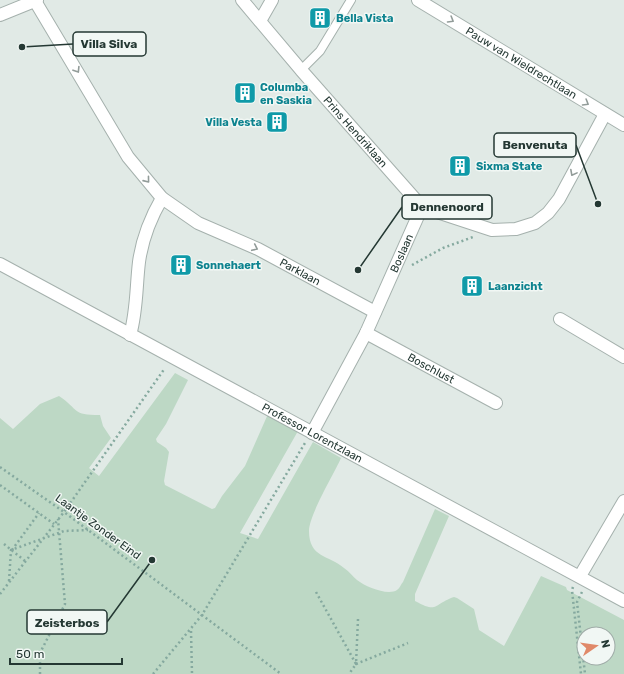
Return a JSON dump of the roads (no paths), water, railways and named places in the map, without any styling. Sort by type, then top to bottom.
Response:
[{"type":"street","name":"Prins Hendriklaan","points":[[242,0],[422,208]]},
{"type":"street","points":[[260,21],[272,0]]},
{"type":"street","name":"Pauw van Wieldrechtlaan","points":[[418,0],[624,125]]},
{"type":"street","points":[[0,15],[36,1]]},
{"type":"street","name":"Parklaan","points":[[36,1],[128,157],[162,198],[198,223],[258,250],[375,312]]},
{"type":"street","points":[[422,208],[492,230],[516,229],[535,223],[548,213],[559,199],[605,114]]},
{"type":"street","points":[[130,335],[135,316],[139,260],[152,215],[162,198]]},
{"type":"street","name":"Boslaan","points":[[312,433],[366,333],[422,208]]},
{"type":"street","name":"Professor Lorentzlaan","points":[[0,264],[624,601]]},
{"type":"street","points":[[560,319],[624,356]]},
{"type":"street","name":"Boschlust","points":[[366,333],[496,403]]},
{"type":"street","points":[[584,579],[624,501]]},
{"type":"lane","points":[[301,70],[320,51],[351,0]]},
{"type":"place","name":"Bella Vista","points":[[320,18]]},
{"type":"place","name":"Villa Silva","points":[[22,47]]},
{"type":"place","name":"Columba en Saskia","points":[[245,93]]},
{"type":"place","name":"Villa Vesta","points":[[277,122]]},
{"type":"place","name":"Sixma State","points":[[460,166]]},
{"type":"place","name":"Benvenuta","points":[[598,204]]},
{"type":"place","name":"Sonnehaert","points":[[181,265]]},
{"type":"place","name":"Dennenoord","points":[[358,270]]},
{"type":"place","name":"Laanzicht","points":[[472,286]]},
{"type":"place","name":"Zeisterbos","points":[[152,560]]}]
